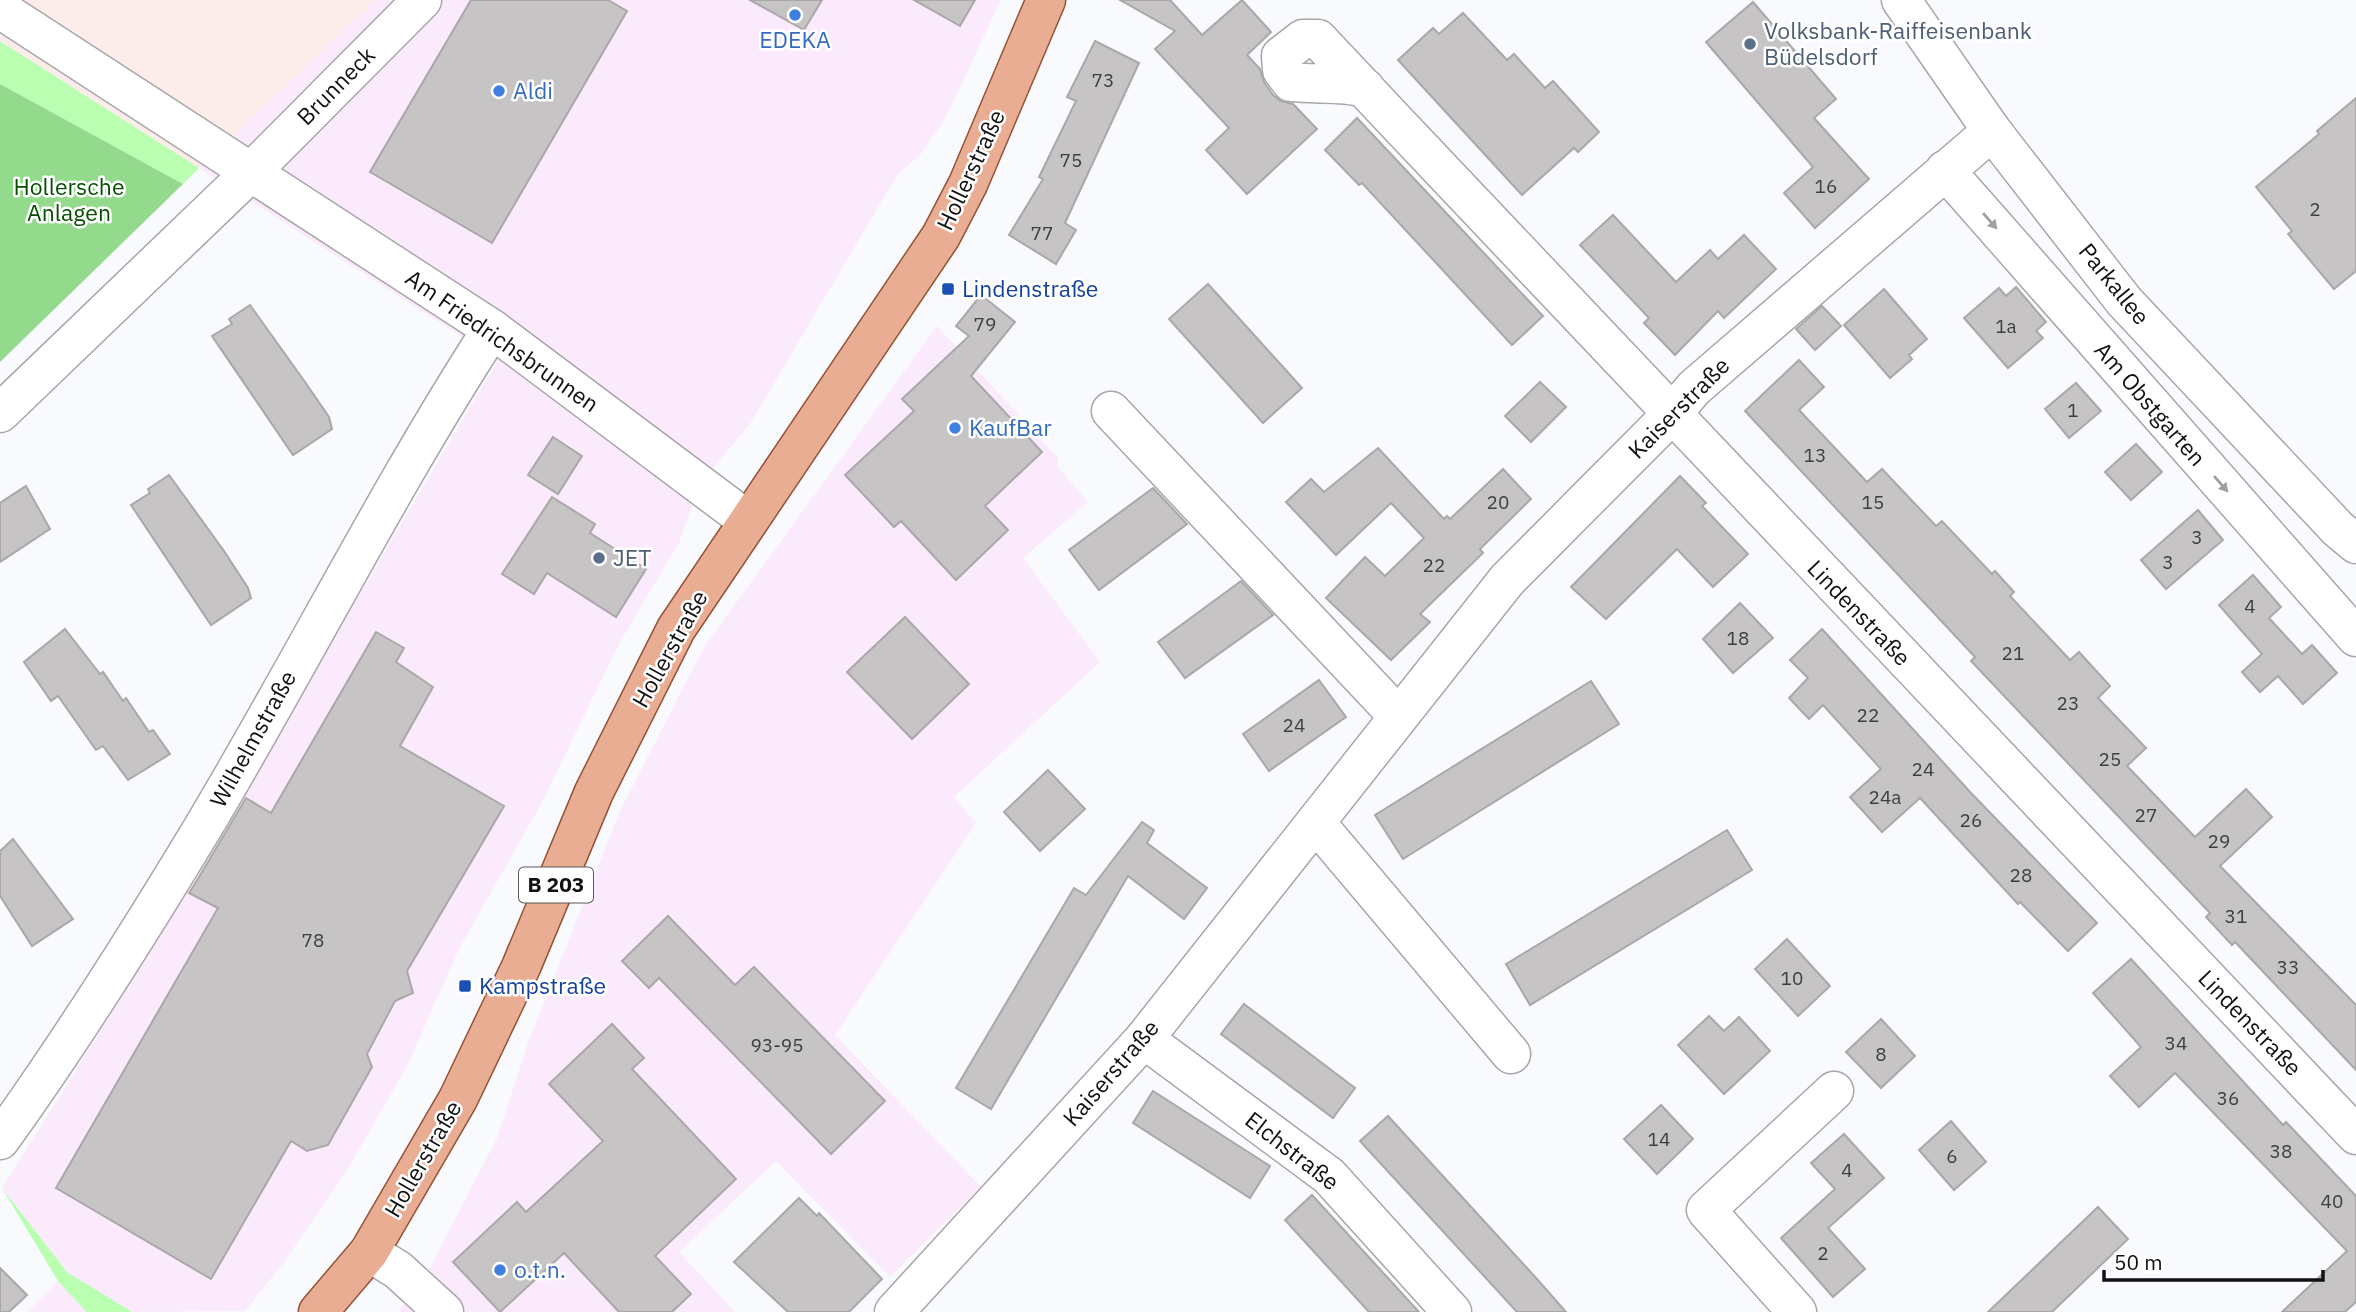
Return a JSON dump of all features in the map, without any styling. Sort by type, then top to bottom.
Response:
[{"type":"main road","name":"Hollerstraße","points":[[318,1312],[369,1252],[458,1100],[521,967],[594,792],[677,629],[747,520],[823,413],[941,236],[968,184],[1046,0]]},
{"type":"street","name":"Brunneck","points":[[250,173],[422,0]]},
{"type":"street","name":"Parkallee","points":[[1901,0],[1992,131],[2124,301],[2338,529],[2356,544]]},
{"type":"street","name":"Am Friedrichsbrunnen","points":[[6,7],[250,173],[492,329],[747,520]]},
{"type":"street","name":"Lindenstraße","points":[[1365,88],[1671,415],[2356,1135]]},
{"type":"street","name":"Kaiserstraße","points":[[894,1312],[1143,1039],[1507,580],[1671,415],[1693,388],[1992,131]]},
{"type":"street","name":"Am Obstgarten","points":[[1945,170],[2356,637]]},
{"type":"street","points":[[0,413],[250,173]]},
{"type":"street","name":"Wilhelmstraße","points":[[0,1140],[60,1057],[203,828],[434,418],[492,329]]},
{"type":"street","points":[[1111,411],[1398,716]]},
{"type":"street","points":[[1316,823],[1511,1054]]},
{"type":"street","name":"Elchstraße","points":[[1143,1039],[1329,1176],[1452,1312]]},
{"type":"street","points":[[1797,1312],[1706,1210],[1834,1091]]},
{"type":"street","points":[[369,1252],[398,1270],[444,1312]]},
{"type":"shaded area","points":[[0,0],[376,0],[199,168],[0,41]]},
{"type":"shaded area","points":[[376,0],[1001,0],[944,121],[920,155],[897,175],[750,424],[699,485],[679,543],[620,642],[541,804],[459,949],[407,1066],[350,1165],[285,1261],[245,1311],[132,1312],[67,1272],[2,1188],[110,1016],[498,360],[199,168]]},
{"type":"shaded area","points":[[937,326],[1058,458],[1057,466],[1088,502],[1023,558],[1100,662],[954,797],[976,823],[835,1035],[981,1187],[890,1277],[776,1161],[679,1252],[735,1312],[398,1312],[428,1272],[497,1138],[529,1040],[620,811],[704,647]]},
{"type":"shaded area","points":[[58,1281],[87,1312],[27,1312]]},
{"type":"green space","points":[[0,41],[199,168],[183,184],[0,84]]},
{"type":"green space","name":"Hollersche Anlagen","points":[[0,84],[183,184],[0,362]]},
{"type":"green space","points":[[2,1188],[67,1272],[132,1312],[87,1312],[58,1281]]},
{"type":"building","name":"Aldi","points":[[471,0],[608,0],[627,11],[492,243],[370,172]]},
{"type":"building","name":"EDEKA","points":[[750,0],[822,0],[804,30]]},
{"type":"building","points":[[914,0],[975,0],[960,26]]},
{"type":"building","points":[[1120,0],[1170,0],[1202,35],[1242,0],[1271,32],[1247,55],[1260,69],[1264,82],[1273,95],[1281,101],[1293,104],[1317,129],[1247,194],[1206,150],[1229,128],[1155,49],[1175,31]]},
{"type":"building","points":[[1753,2],[1836,99],[1814,118],[1869,179],[1815,228],[1784,193],[1813,167],[1706,42]]},
{"type":"building","points":[[1463,13],[1507,60],[1514,54],[1545,88],[1553,81],[1599,132],[1578,152],[1574,148],[1522,195],[1398,60],[1433,28],[1439,34]]},
{"type":"building","points":[[1095,41],[1139,63],[1065,223],[1076,230],[1056,264],[1009,235],[1043,179],[1039,177],[1076,101],[1067,97]]},
{"type":"building","points":[[2356,98],[2356,271],[2334,289],[2288,234],[2292,231],[2256,187],[2319,134],[2317,131]]},
{"type":"building","points":[[1357,118],[1543,316],[1512,345],[1362,183],[1359,185],[1325,150]]},
{"type":"building","points":[[1613,215],[1676,282],[1710,250],[1718,259],[1744,235],[1776,269],[1724,318],[1718,311],[1675,355],[1644,323],[1649,318],[1580,245]]},
{"type":"building","points":[[1208,284],[1302,388],[1263,423],[1169,319]]},
{"type":"building","points":[[2016,287],[2046,322],[2036,331],[2043,338],[2008,368],[1964,318],[1999,288],[2006,296]]},
{"type":"building","points":[[1884,289],[1927,339],[1909,355],[1912,359],[1890,378],[1844,325]]},
{"type":"building","points":[[981,295],[1015,322],[971,376],[1042,452],[985,506],[1008,530],[956,580],[901,521],[894,527],[845,475],[914,411],[902,399],[969,336],[956,326]]},
{"type":"building","points":[[250,305],[329,417],[332,429],[293,455],[212,336],[232,324],[229,319]]},
{"type":"building","points":[[1822,306],[1841,326],[1815,350],[1796,329]]},
{"type":"building","points":[[1799,360],[1824,387],[1799,410],[1867,482],[1882,469],[1936,526],[1942,521],[1992,574],[1995,571],[2014,592],[2010,596],[2070,660],[2079,652],[2110,686],[2098,698],[2146,748],[2127,766],[2195,837],[2246,789],[2272,817],[2220,866],[2356,1005],[2356,1070],[2235,942],[2232,945],[2206,917],[2210,913],[1971,661],[1975,657],[1745,411]]},
{"type":"building","points":[[1540,382],[1566,407],[1531,442],[1505,416]]},
{"type":"building","points":[[2076,383],[2101,411],[2069,438],[2045,409]]},
{"type":"building","points":[[553,437],[582,456],[558,494],[528,475]]},
{"type":"building","points":[[2136,444],[2162,472],[2131,500],[2105,472]]},
{"type":"building","points":[[1378,448],[1444,519],[1447,516],[1450,519],[1503,469],[1531,499],[1480,549],[1483,553],[1420,614],[1430,622],[1391,660],[1326,598],[1365,557],[1385,576],[1424,538],[1391,503],[1336,555],[1286,502],[1311,479],[1324,492]]},
{"type":"building","points":[[169,475],[224,551],[248,588],[251,598],[211,625],[131,505],[150,493],[148,489]]},
{"type":"building","points":[[1680,476],[1706,503],[1702,506],[1748,554],[1713,587],[1677,549],[1606,619],[1571,587]]},
{"type":"building","points":[[26,486],[50,529],[0,562],[0,503]]},
{"type":"building","points":[[1153,488],[1187,524],[1099,590],[1069,550]]},
{"type":"building","name":"JET","points":[[552,497],[595,524],[590,533],[646,569],[616,617],[547,573],[534,594],[502,574]]},
{"type":"building","points":[[2198,510],[2223,540],[2166,589],[2141,560]]},
{"type":"building","points":[[2253,575],[2281,607],[2269,618],[2302,654],[2312,645],[2337,673],[2303,704],[2278,676],[2260,692],[2242,672],[2262,654],[2219,605]]},
{"type":"building","points":[[1241,581],[1273,615],[1185,678],[1158,642]]},
{"type":"building","points":[[1740,603],[1773,638],[1733,673],[1703,639]]},
{"type":"building","points":[[905,617],[969,684],[912,739],[847,672]]},
{"type":"building","points":[[65,629],[100,674],[103,672],[123,701],[126,698],[149,732],[153,730],[170,754],[128,780],[103,746],[96,750],[58,696],[51,701],[24,662]]},
{"type":"building","points":[[1822,629],[1971,793],[2097,923],[2068,951],[2020,902],[2018,904],[1920,798],[1882,832],[1850,797],[1881,769],[1823,705],[1809,719],[1789,698],[1808,678],[1790,660]]},
{"type":"building","points":[[376,632],[404,648],[396,662],[433,687],[400,746],[504,806],[407,971],[413,993],[395,1001],[367,1054],[372,1067],[328,1145],[307,1151],[291,1141],[211,1279],[56,1188],[218,908],[189,893],[246,798],[271,813]]},
{"type":"building","points":[[1319,680],[1346,717],[1269,771],[1243,734]]},
{"type":"building","points":[[1591,681],[1619,724],[1403,859],[1375,815]]},
{"type":"building","points":[[1048,770],[1085,809],[1040,851],[1004,812]]},
{"type":"building","points":[[1142,822],[1154,830],[1147,843],[1207,888],[1184,919],[1128,876],[991,1109],[956,1088],[1074,888],[1086,895]]},
{"type":"building","points":[[1727,830],[1752,870],[1530,1005],[1506,964]]},
{"type":"building","points":[[13,839],[73,919],[32,946],[0,896],[0,851]]},
{"type":"building","points":[[668,916],[735,985],[754,967],[885,1101],[831,1154],[659,978],[649,988],[622,961]]},
{"type":"building","points":[[1787,939],[1830,986],[1798,1016],[1755,969]]},
{"type":"building","points":[[2131,959],[2283,1125],[2286,1122],[2356,1196],[2356,1302],[2345,1312],[2282,1312],[2347,1251],[2175,1073],[2139,1107],[2110,1076],[2141,1047],[2093,993]]},
{"type":"building","points":[[1244,1004],[1355,1088],[1333,1118],[1221,1034]]},
{"type":"building","points":[[1709,1016],[1724,1031],[1739,1017],[1770,1051],[1724,1094],[1678,1045]]},
{"type":"building","points":[[1881,1019],[1915,1056],[1881,1088],[1846,1052]]},
{"type":"building","points":[[612,1024],[644,1058],[632,1069],[736,1179],[655,1256],[691,1294],[672,1312],[619,1312],[564,1253],[500,1312],[453,1262],[517,1202],[526,1212],[603,1141],[549,1084]]},
{"type":"building","points":[[1153,1091],[1270,1166],[1250,1198],[1133,1123]]},
{"type":"building","points":[[1661,1105],[1693,1139],[1657,1174],[1624,1139]]},
{"type":"building","points":[[1388,1116],[1566,1312],[1517,1312],[1360,1141]]},
{"type":"building","points":[[1951,1121],[1986,1162],[1954,1190],[1919,1150]]},
{"type":"building","points":[[1844,1134],[1884,1178],[1828,1228],[1865,1269],[1833,1297],[1781,1238],[1835,1189],[1811,1163]]},
{"type":"building","points":[[1312,1195],[1419,1312],[1369,1312],[1285,1220]]},
{"type":"building","points":[[799,1198],[817,1216],[819,1213],[882,1279],[849,1312],[788,1312],[734,1262]]},
{"type":"building","points":[[2098,1207],[2128,1239],[2052,1312],[1988,1312]]},
{"type":"building","points":[[0,1268],[27,1295],[9,1312],[0,1312]]},
{"type":"place","name":"EDEKA","points":[[795,15]]},
{"type":"place","name":"Volksbank-Raiffeisenbank Büdelsdorf","points":[[1750,44]]},
{"type":"place","name":"Aldi","points":[[499,91]]},
{"type":"place","name":"Lindenstraße","points":[[948,289]]},
{"type":"place","name":"KaufBar","points":[[955,428]]},
{"type":"place","name":"JET","points":[[599,558]]},
{"type":"place","name":"Kampstraße","points":[[465,986]]},
{"type":"place","name":"o.t.n.","points":[[500,1270]]}]
